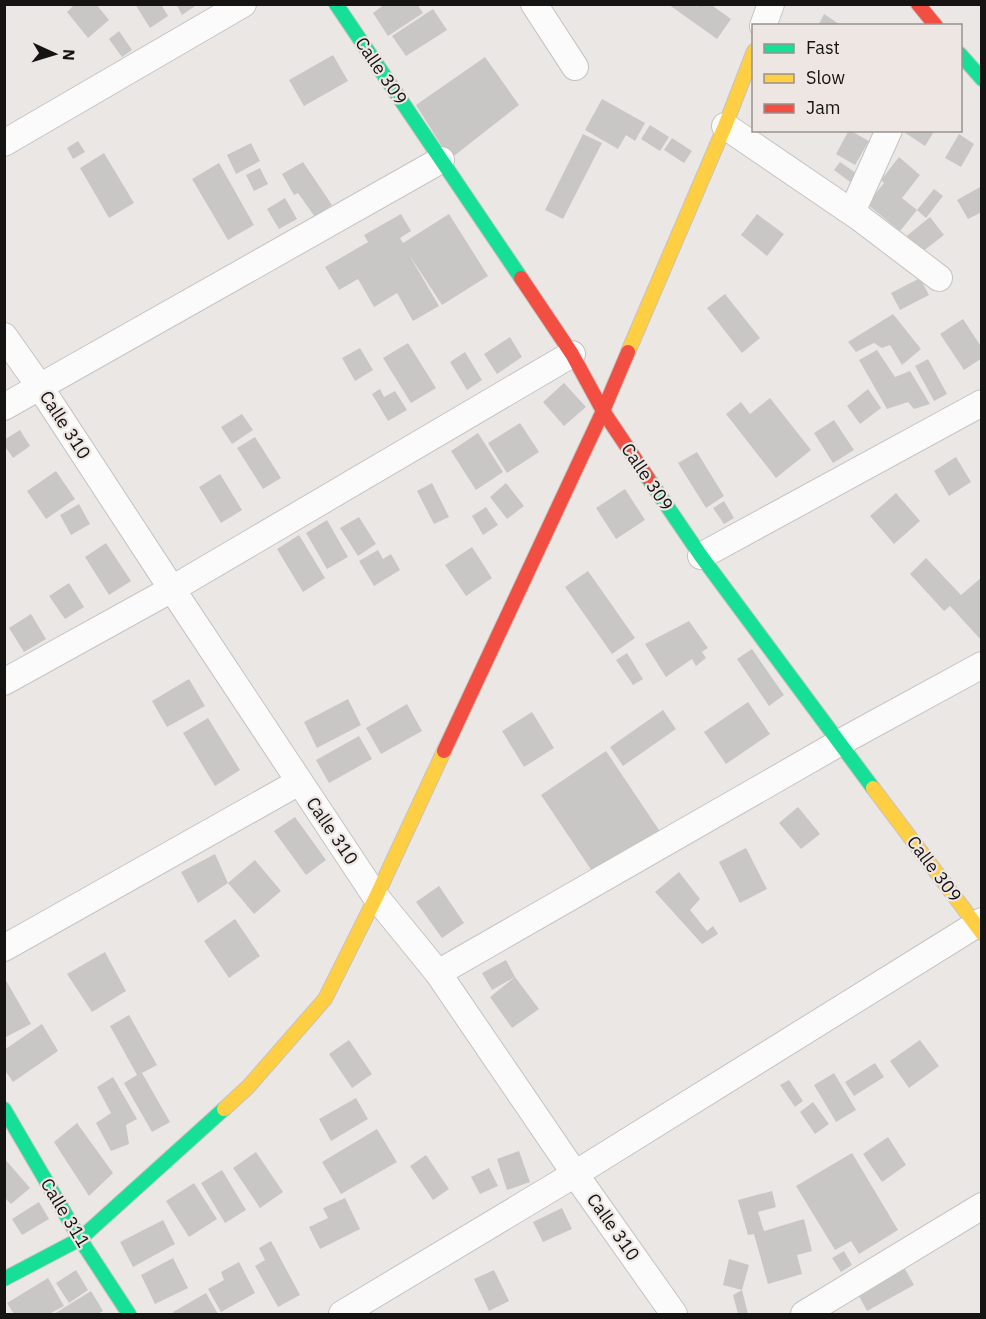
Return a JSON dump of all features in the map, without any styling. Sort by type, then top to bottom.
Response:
[{"type":"street","points":[[4,143],[243,4]]},
{"type":"street","name":"Calle 309","points":[[336,4],[572,354],[603,411],[701,556],[839,743],[979,926]]},
{"type":"street","points":[[534,4],[575,67]]},
{"type":"street","points":[[764,24],[771,4]]},
{"type":"street","points":[[918,4],[934,24]]},
{"type":"street","points":[[4,1279],[80,1239],[248,1088],[325,999],[376,897],[603,411],[725,126],[752,54]]},
{"type":"street","points":[[962,56],[981,79]]},
{"type":"street","points":[[725,126],[852,213],[939,278]]},
{"type":"street","points":[[852,213],[888,132]]},
{"type":"street","points":[[4,407],[441,160]]},
{"type":"street","name":"Calle 310","points":[[4,336],[40,387],[376,897],[438,973],[674,1314]]},
{"type":"street","points":[[4,681],[172,589],[572,354]]},
{"type":"street","points":[[701,556],[981,403]]},
{"type":"street","points":[[438,973],[839,743],[981,665]]},
{"type":"street","points":[[4,948],[299,782]]},
{"type":"street","points":[[342,1314],[979,926]]},
{"type":"street","name":"Calle 311","points":[[4,1109],[80,1239],[129,1314]]},
{"type":"street","points":[[804,1314],[981,1206]]},
{"type":"building","points":[[75,4],[96,4],[109,20],[88,38],[67,12]]},
{"type":"building","points":[[135,4],[161,4],[168,16],[150,28]]},
{"type":"building","points":[[176,4],[198,4],[182,15]]},
{"type":"building","points":[[385,4],[417,4],[423,13],[388,36],[373,13]]},
{"type":"building","points":[[668,4],[694,4],[697,7],[698,4],[710,4],[731,19],[717,39]]},
{"type":"building","points":[[433,9],[447,30],[406,56],[392,36]]},
{"type":"building","points":[[824,14],[839,24],[819,24]]},
{"type":"building","points":[[119,31],[132,50],[122,57],[109,39]]},
{"type":"building","points":[[333,55],[348,81],[304,106],[289,80]]},
{"type":"building","points":[[485,57],[519,105],[450,159],[416,105]]},
{"type":"building","points":[[602,99],[645,123],[635,141],[626,135],[618,149],[585,130]]},
{"type":"building","points":[[650,125],[669,137],[660,151],[641,139]]},
{"type":"building","points":[[848,132],[853,132],[869,141],[855,165],[836,154]]},
{"type":"building","points":[[904,132],[934,132],[925,146]]},
{"type":"building","points":[[583,134],[602,143],[563,219],[545,210]]},
{"type":"building","points":[[959,134],[974,144],[961,167],[945,158]]},
{"type":"building","points":[[672,138],[692,151],[684,163],[664,150]]},
{"type":"building","points":[[78,141],[85,152],[73,159],[67,148]]},
{"type":"building","points":[[251,143],[260,161],[236,174],[227,155]]},
{"type":"building","points":[[104,153],[134,203],[109,218],[80,168]]},
{"type":"building","points":[[899,157],[920,175],[902,198],[917,210],[900,231],[867,204],[884,183],[881,180]]},
{"type":"building","points":[[303,162],[332,205],[315,217],[298,193],[294,195],[282,174]]},
{"type":"building","points":[[840,162],[863,178],[857,187],[834,170]]},
{"type":"building","points":[[219,163],[254,225],[228,240],[192,179]]},
{"type":"building","points":[[260,168],[268,184],[254,191],[246,175]]},
{"type":"building","points":[[982,186],[982,212],[968,219],[957,200]]},
{"type":"building","points":[[934,189],[943,196],[926,218],[917,210]]},
{"type":"building","points":[[285,198],[297,219],[279,229],[267,209]]},
{"type":"building","points":[[401,214],[411,231],[400,238],[403,243],[449,214],[488,276],[442,305],[408,253],[439,306],[413,321],[397,293],[374,307],[358,279],[339,290],[325,267],[368,242],[364,235]]},
{"type":"building","points":[[757,214],[784,234],[767,256],[741,235]]},
{"type":"building","points":[[930,217],[944,235],[917,256],[903,239]]},
{"type":"building","points":[[920,278],[929,295],[900,310],[891,293]]},
{"type":"building","points":[[725,294],[760,338],[742,353],[707,308]]},
{"type":"building","points":[[893,314],[921,349],[902,365],[890,345],[882,348],[874,343],[856,352],[848,342]]},
{"type":"building","points":[[963,319],[982,348],[982,358],[964,370],[940,334]]},
{"type":"building","points":[[510,337],[522,357],[497,374],[484,354]]},
{"type":"building","points":[[408,343],[436,388],[411,403],[383,358]]},
{"type":"building","points":[[360,348],[373,370],[355,381],[342,358]]},
{"type":"building","points":[[877,350],[895,377],[910,371],[930,404],[914,409],[908,402],[887,409],[859,360]]},
{"type":"building","points":[[465,352],[482,380],[467,390],[450,362]]},
{"type":"building","points":[[928,359],[947,394],[934,401],[915,366]]},
{"type":"building","points":[[564,383],[586,407],[564,426],[543,402]]},
{"type":"building","points":[[380,389],[384,397],[395,391],[407,410],[388,421],[372,394]]},
{"type":"building","points":[[868,389],[881,408],[860,424],[847,406]]},
{"type":"building","points":[[770,398],[811,450],[776,478],[726,414],[741,402],[750,414]]},
{"type":"building","points":[[242,414],[253,430],[232,444],[221,427]]},
{"type":"building","points":[[834,420],[854,450],[833,463],[814,433]]},
{"type":"building","points":[[520,423],[539,452],[507,473],[488,443]]},
{"type":"building","points":[[20,430],[30,446],[13,458],[4,445],[4,440]]},
{"type":"building","points":[[478,433],[503,472],[476,490],[451,451]]},
{"type":"building","points":[[255,437],[281,478],[263,489],[237,448]]},
{"type":"building","points":[[697,452],[724,496],[706,508],[678,463]]},
{"type":"building","points":[[956,457],[971,482],[949,496],[934,471]]},
{"type":"building","points":[[56,471],[75,499],[46,519],[27,491]]},
{"type":"building","points":[[220,474],[242,510],[221,523],[199,487]]},
{"type":"building","points":[[432,483],[449,517],[434,524],[417,491]]},
{"type":"building","points":[[506,483],[524,506],[507,519],[490,497]]},
{"type":"building","points":[[625,489],[645,520],[616,539],[596,508]]},
{"type":"building","points":[[896,493],[920,521],[894,544],[870,516]]},
{"type":"building","points":[[724,501],[734,518],[724,524],[713,508]]},
{"type":"building","points":[[79,504],[90,524],[71,535],[60,515]]},
{"type":"building","points":[[486,507],[498,525],[483,535],[472,516]]},
{"type":"building","points":[[359,517],[376,544],[358,556],[340,528]]},
{"type":"building","points":[[327,520],[348,557],[327,569],[306,533]]},
{"type":"building","points":[[299,535],[325,578],[303,592],[277,549]]},
{"type":"building","points":[[106,543],[131,581],[109,595],[85,557]]},
{"type":"building","points":[[472,547],[492,578],[466,596],[445,565]]},
{"type":"building","points":[[378,550],[383,559],[391,554],[400,570],[374,586],[359,561]]},
{"type":"building","points":[[926,558],[961,595],[982,577],[982,641],[950,606],[944,611],[910,574]]},
{"type":"building","points":[[588,571],[635,638],[612,654],[565,587]]},
{"type":"building","points":[[69,583],[84,607],[65,619],[49,596]]},
{"type":"building","points":[[31,614],[46,639],[24,652],[9,628]]},
{"type":"building","points":[[689,621],[708,648],[702,652],[706,658],[696,666],[692,659],[666,677],[645,644]]},
{"type":"building","points":[[752,649],[784,695],[769,706],[737,659]]},
{"type":"building","points":[[627,653],[643,679],[633,685],[616,660]]},
{"type":"building","points":[[189,679],[205,706],[167,727],[152,701]]},
{"type":"building","points":[[348,699],[361,725],[317,748],[304,722]]},
{"type":"building","points":[[748,702],[770,734],[726,764],[704,732]]},
{"type":"building","points":[[407,704],[422,731],[381,754],[366,728]]},
{"type":"building","points":[[663,710],[676,729],[623,766],[610,747]]},
{"type":"building","points":[[532,712],[554,748],[524,767],[502,731]]},
{"type":"building","points":[[208,718],[240,770],[215,786],[183,733]]},
{"type":"building","points":[[359,736],[372,759],[329,783],[316,760]]},
{"type":"building","points":[[606,751],[661,833],[596,877],[541,795]]},
{"type":"building","points":[[798,807],[820,834],[801,849],[779,823]]},
{"type":"building","points":[[295,817],[326,860],[306,875],[274,831]]},
{"type":"building","points":[[746,848],[767,889],[740,903],[719,862]]},
{"type":"building","points":[[215,854],[228,883],[198,903],[181,872]]},
{"type":"building","points":[[255,860],[281,891],[254,914],[228,883]]},
{"type":"building","points":[[679,872],[700,899],[690,910],[707,931],[713,926],[718,934],[702,944],[655,892]]},
{"type":"building","points":[[439,886],[464,923],[442,938],[416,902]]},
{"type":"building","points":[[235,919],[260,956],[229,978],[204,941]]},
{"type":"building","points":[[105,952],[126,991],[92,1012],[67,974]]},
{"type":"building","points":[[506,960],[515,977],[492,990],[482,973]]},
{"type":"building","points":[[4,977],[31,1024],[4,1038]]},
{"type":"building","points":[[515,977],[539,1009],[512,1028],[490,997]]},
{"type":"building","points":[[129,1015],[157,1065],[142,1073],[170,1122],[152,1132],[124,1083],[137,1075],[110,1026]]},
{"type":"building","points":[[42,1024],[58,1051],[13,1082],[4,1069],[4,1050]]},
{"type":"building","points":[[349,1040],[372,1074],[352,1088],[329,1054]]},
{"type":"building","points":[[920,1040],[939,1066],[909,1088],[890,1061]]},
{"type":"building","points":[[875,1063],[884,1077],[854,1096],[845,1082]]},
{"type":"building","points":[[834,1073],[856,1110],[836,1122],[814,1085]]},
{"type":"building","points":[[113,1077],[137,1119],[126,1125],[129,1144],[111,1151],[96,1123],[111,1113],[97,1087]]},
{"type":"building","points":[[789,1080],[803,1101],[795,1107],[780,1085]]},
{"type":"building","points":[[356,1098],[368,1119],[331,1141],[319,1119]]},
{"type":"building","points":[[813,1102],[829,1124],[815,1134],[800,1112]]},
{"type":"building","points":[[77,1123],[113,1173],[89,1196],[54,1142]]},
{"type":"building","points":[[377,1129],[397,1162],[341,1194],[322,1162]]},
{"type":"building","points":[[888,1137],[906,1165],[882,1182],[863,1154]]},
{"type":"building","points":[[519,1151],[530,1182],[507,1190],[497,1159]]},
{"type":"building","points":[[256,1152],[283,1192],[260,1208],[233,1168]]},
{"type":"building","points":[[852,1153],[898,1230],[859,1254],[851,1241],[835,1250],[796,1186]]},
{"type":"building","points":[[426,1155],[449,1189],[433,1200],[410,1166]]},
{"type":"building","points":[[4,1158],[30,1188],[11,1204],[4,1197]]},
{"type":"building","points":[[489,1168],[498,1186],[480,1194],[471,1177]]},
{"type":"building","points":[[222,1170],[246,1210],[225,1223],[201,1183]]},
{"type":"building","points":[[194,1183],[217,1219],[189,1237],[166,1201]]},
{"type":"building","points":[[772,1191],[776,1207],[758,1212],[764,1231],[804,1219],[812,1251],[797,1255],[802,1274],[768,1284],[754,1234],[748,1235],[738,1200]]},
{"type":"building","points":[[345,1198],[360,1229],[320,1249],[309,1227],[328,1218],[323,1208]]},
{"type":"building","points":[[39,1202],[49,1219],[22,1235],[12,1219]]},
{"type":"building","points":[[562,1208],[572,1229],[543,1242],[533,1222]]},
{"type":"building","points":[[163,1220],[175,1244],[133,1267],[120,1242]]},
{"type":"building","points":[[271,1241],[300,1295],[278,1307],[255,1266],[265,1260],[259,1248]]},
{"type":"building","points":[[844,1251],[852,1265],[841,1272],[832,1258]]},
{"type":"building","points":[[173,1258],[188,1288],[155,1304],[141,1275]]},
{"type":"building","points":[[729,1259],[749,1265],[742,1290],[723,1285]]},
{"type":"building","points":[[239,1262],[255,1293],[221,1312],[208,1289],[224,1280],[221,1272]]},
{"type":"building","points":[[905,1269],[914,1285],[867,1311],[858,1294]]},
{"type":"building","points":[[76,1270],[88,1290],[69,1303],[56,1283]]},
{"type":"building","points":[[494,1270],[509,1301],[489,1311],[474,1279]]},
{"type":"building","points":[[48,1278],[64,1306],[49,1314],[14,1314],[7,1303]]},
{"type":"building","points":[[742,1290],[748,1314],[738,1314],[733,1295]]},
{"type":"building","points":[[91,1291],[103,1311],[98,1314],[54,1314]]},
{"type":"building","points":[[206,1293],[218,1314],[174,1314],[173,1312]]},
{"type":"traffic: fast","points":[[336,4],[521,278]]},
{"type":"traffic: fast","points":[[962,56],[982,79]]},
{"type":"traffic: fast","points":[[648,478],[701,556],[873,788]]},
{"type":"traffic: fast","points":[[4,1109],[80,1239],[129,1314]]},
{"type":"traffic: fast","points":[[4,1279],[80,1239],[224,1109]]},
{"type":"traffic: slow","points":[[628,352],[725,126],[752,56]]},
{"type":"traffic: slow","points":[[224,1109],[248,1087],[325,999],[376,897],[444,751]]},
{"type":"traffic: slow","points":[[873,788],[982,933]]},
{"type":"traffic: jam","points":[[918,4],[934,24]]},
{"type":"traffic: jam","points":[[521,278],[572,354],[603,411],[648,478]]},
{"type":"traffic: jam","points":[[444,751],[603,411],[628,352]]}]
